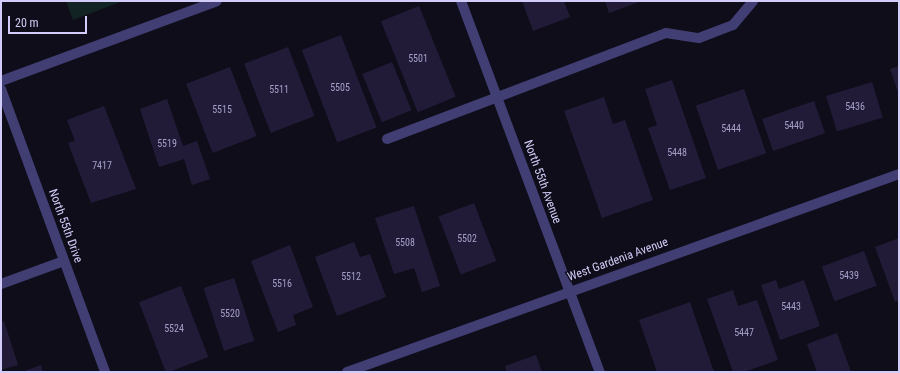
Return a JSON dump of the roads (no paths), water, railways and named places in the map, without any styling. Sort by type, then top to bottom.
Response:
[{"type":"street","points":[[1,81],[217,1]]},
{"type":"street","name":"North 55th Avenue","points":[[461,1],[568,291],[600,372]]},
{"type":"street","points":[[387,139],[666,33],[699,38],[733,25],[754,1]]},
{"type":"street","name":"North 55th Drive","points":[[1,89],[105,372]]},
{"type":"street","name":"West Gardenia Avenue","points":[[348,372],[568,291],[899,174]]},
{"type":"street","points":[[1,284],[64,260]]}]
